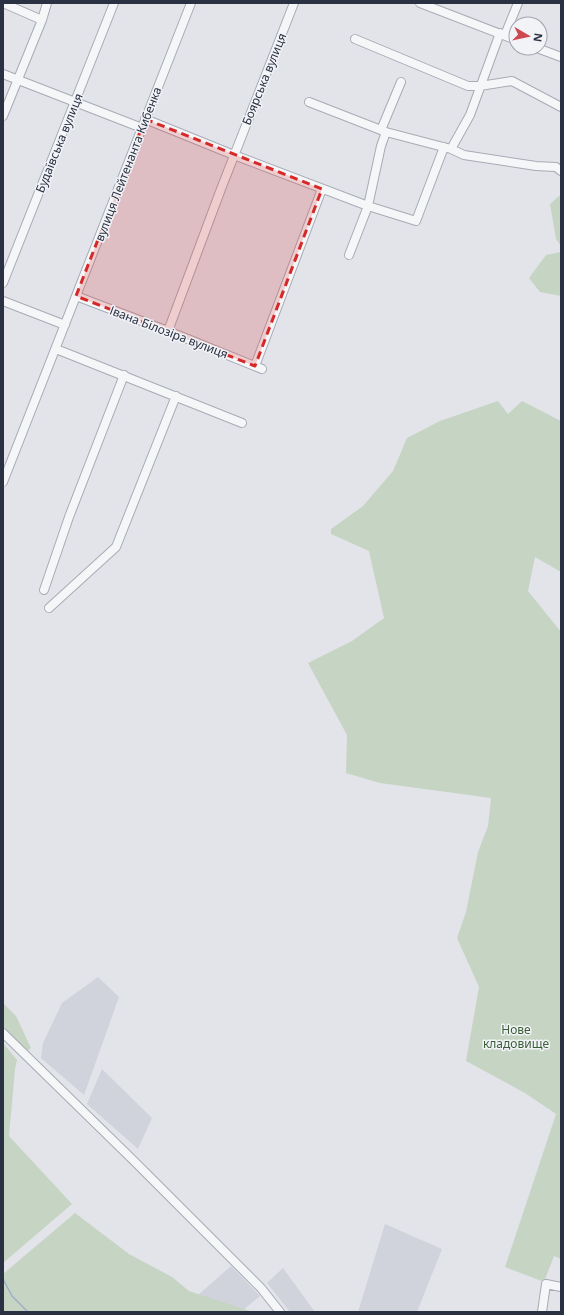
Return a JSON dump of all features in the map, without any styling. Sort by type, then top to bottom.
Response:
[{"type":"street","points":[[3,3],[42,20]]},
{"type":"street","points":[[3,116],[48,3]]},
{"type":"street","name":"Будаївська вулиця","points":[[3,283],[114,3]]},
{"type":"street","name":"вулиця Лейтенанта Кибенка","points":[[56,348],[191,3]]},
{"type":"street","name":"Боярська вулиця","points":[[168,331],[234,155],[294,3]]},
{"type":"street","points":[[420,3],[508,37]]},
{"type":"street","points":[[145,119],[322,189],[368,206],[416,221],[448,148],[470,115],[480,86],[502,34],[518,3]]},
{"type":"street","points":[[355,40],[468,86],[480,86],[512,81],[561,107]]},
{"type":"street","points":[[548,52],[561,57]]},
{"type":"street","points":[[3,74],[142,128]]},
{"type":"street","points":[[349,255],[368,206],[384,131],[401,82]]},
{"type":"street","points":[[309,102],[384,131],[448,148],[464,155],[536,166],[556,167],[561,171]]},
{"type":"street","name":"Івана Білозіра вулиця","points":[[76,296],[258,367],[322,189]]},
{"type":"street","points":[[3,302],[65,325]]},
{"type":"street","points":[[4,477],[56,348],[242,423]]},
{"type":"street","points":[[44,590],[69,517],[124,375]]},
{"type":"street","points":[[49,608],[116,547],[176,396]]},
{"type":"street","points":[[3,1033],[133,1160],[255,1283],[280,1312]]},
{"type":"street","points":[[542,1312],[546,1284],[561,1287]]},
{"type":"highlighted area","points":[[145,119],[322,189],[255,366],[76,296]]},
{"type":"shaded area","points":[[98,977],[119,997],[84,1095],[41,1058],[43,1043],[62,1003]]},
{"type":"shaded area","points":[[102,1069],[152,1118],[138,1149],[87,1104]]},
{"type":"shaded area","points":[[385,1224],[442,1249],[417,1312],[358,1312]]},
{"type":"shaded area","points":[[231,1266],[260,1296],[241,1312],[197,1296]]},
{"type":"shaded area","points":[[283,1268],[315,1312],[290,1312],[267,1283]]},
{"type":"green space","points":[[559,196],[561,197],[561,246],[556,239],[550,204]]},
{"type":"green space","points":[[561,252],[561,296],[540,292],[529,278],[546,255]]},
{"type":"green space","name":"Нове кладовище","points":[[498,401],[508,414],[522,401],[561,421],[561,572],[535,557],[528,591],[561,632],[561,1259],[554,1256],[544,1282],[505,1267],[556,1114],[525,1093],[466,1061],[479,987],[457,938],[466,912],[478,852],[488,826],[491,798],[380,783],[346,773],[347,735],[308,663],[352,641],[384,618],[369,551],[331,534],[331,529],[363,506],[393,471],[407,438],[440,421]]},
{"type":"green space","points":[[3,1003],[16,1016],[31,1048],[27,1052],[3,1028]]},
{"type":"green space","points":[[3,1043],[17,1060],[9,1136],[72,1204],[3,1263]]},
{"type":"green space","points":[[75,1213],[129,1254],[172,1277],[189,1291],[253,1312],[3,1312],[3,1274]]},
{"type":"waterway","points":[[3,1279],[12,1296],[28,1312]]}]
